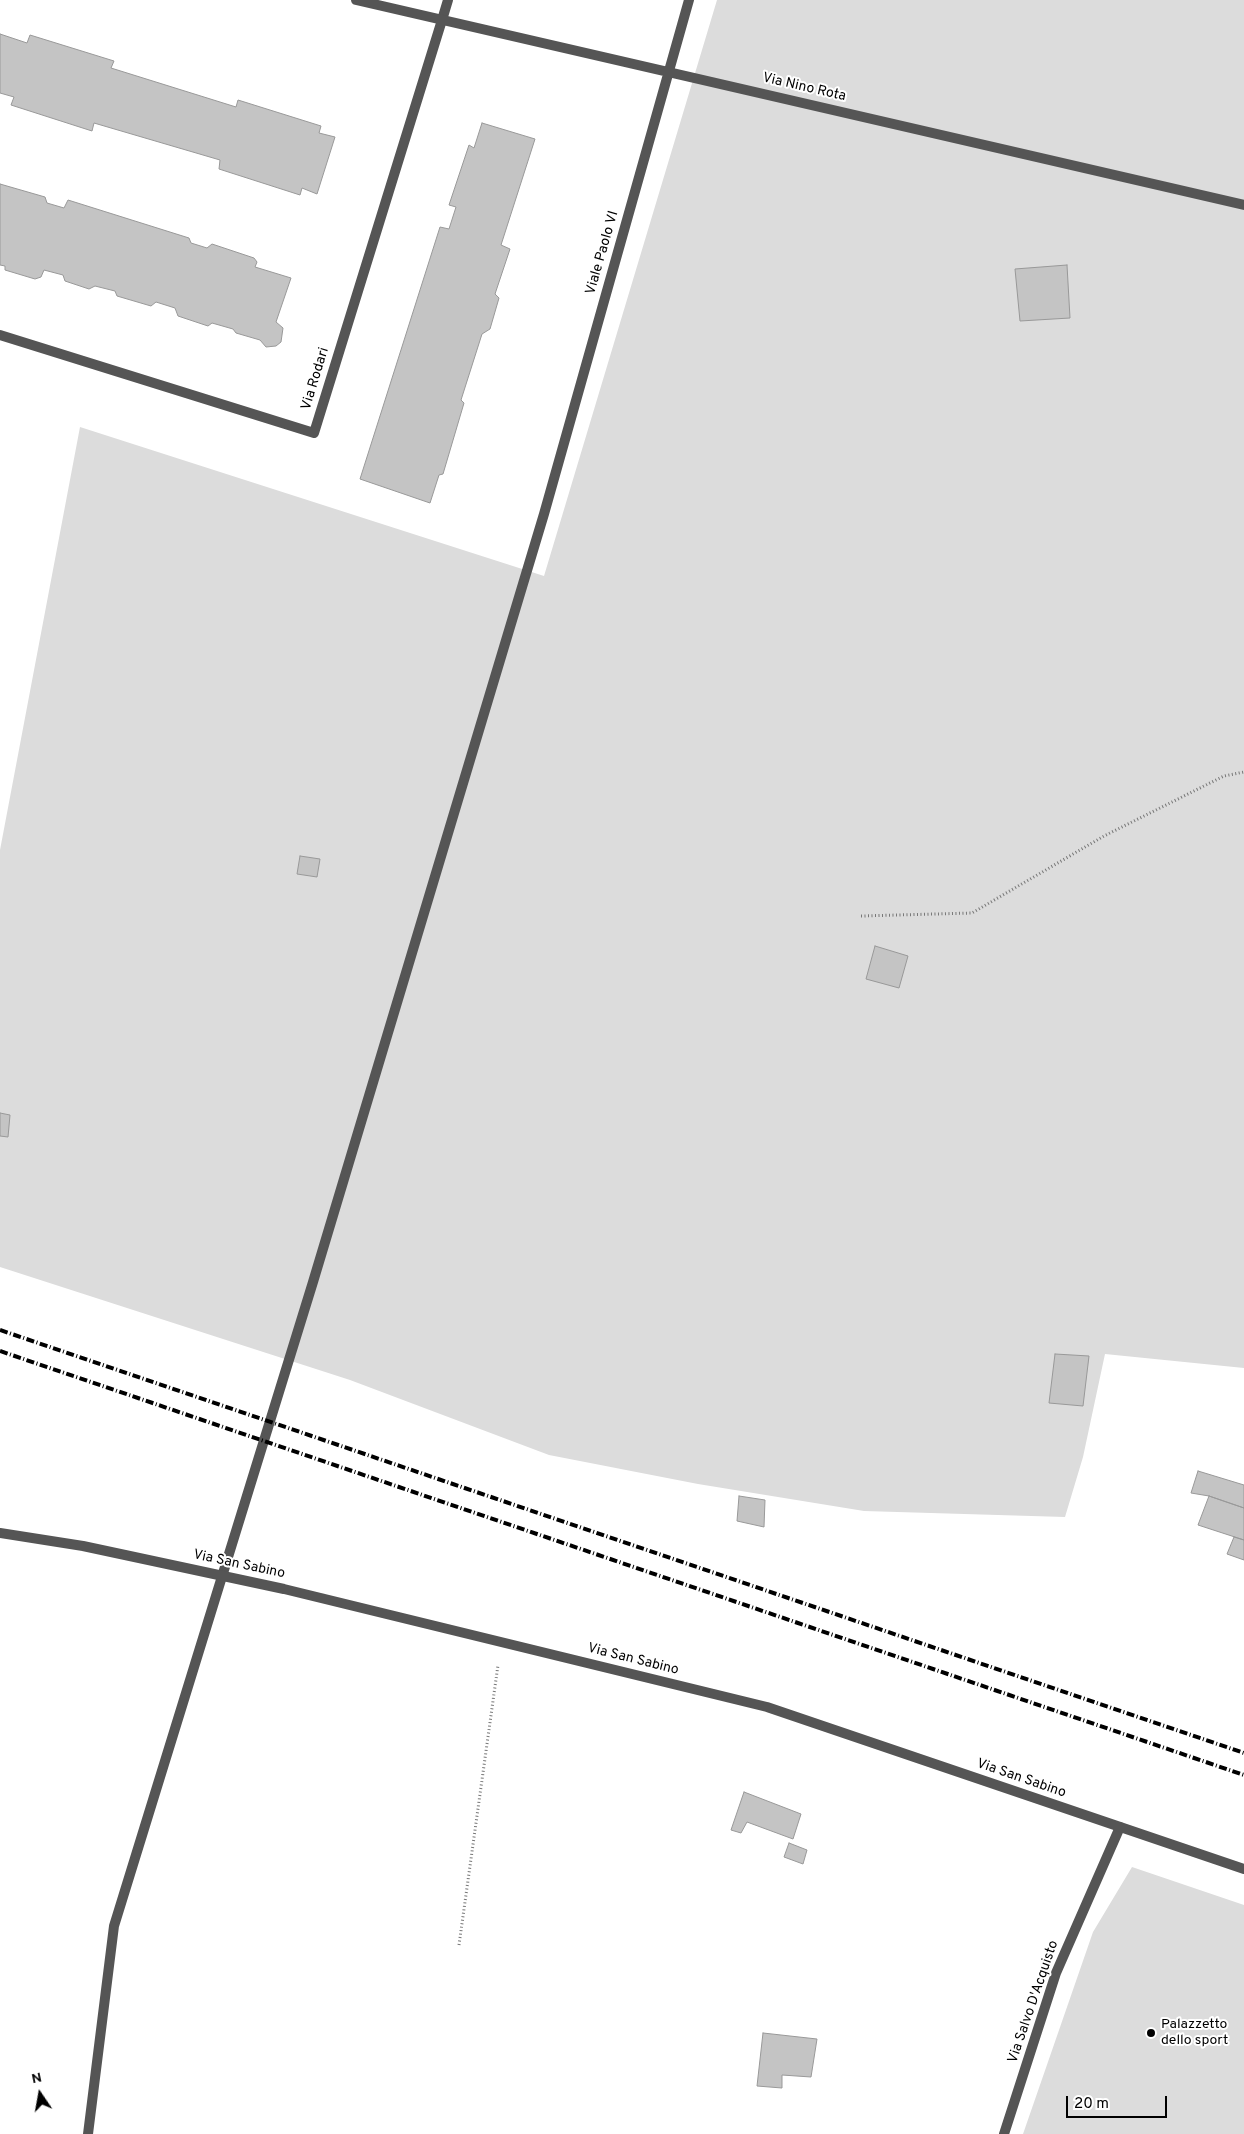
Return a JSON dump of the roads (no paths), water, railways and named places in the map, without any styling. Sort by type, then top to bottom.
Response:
[{"type":"street","name":"Via Nino Rota","points":[[356,0],[668,70],[1244,205]]},
{"type":"street","points":[[442,20],[448,0]]},
{"type":"street","name":"Viale Paolo VI","points":[[88,2134],[114,1926],[316,1272],[544,514],[689,0]]},
{"type":"street","name":"Via Rodari","points":[[0,335],[314,433],[442,20]]},
{"type":"street","name":"Via San Sabino","points":[[0,1533],[82,1546],[284,1589],[768,1707],[1244,1869]]},
{"type":"street","name":"Via Salvo D'Acquisto","points":[[1004,2134],[1056,1973],[1120,1827]]},
{"type":"railway","points":[[0,1330],[1244,1753]]},
{"type":"railway","points":[[0,1351],[1244,1775]]},
{"type":"place","name":"Palazzetto dello sport","points":[[1151,2033]]}]
